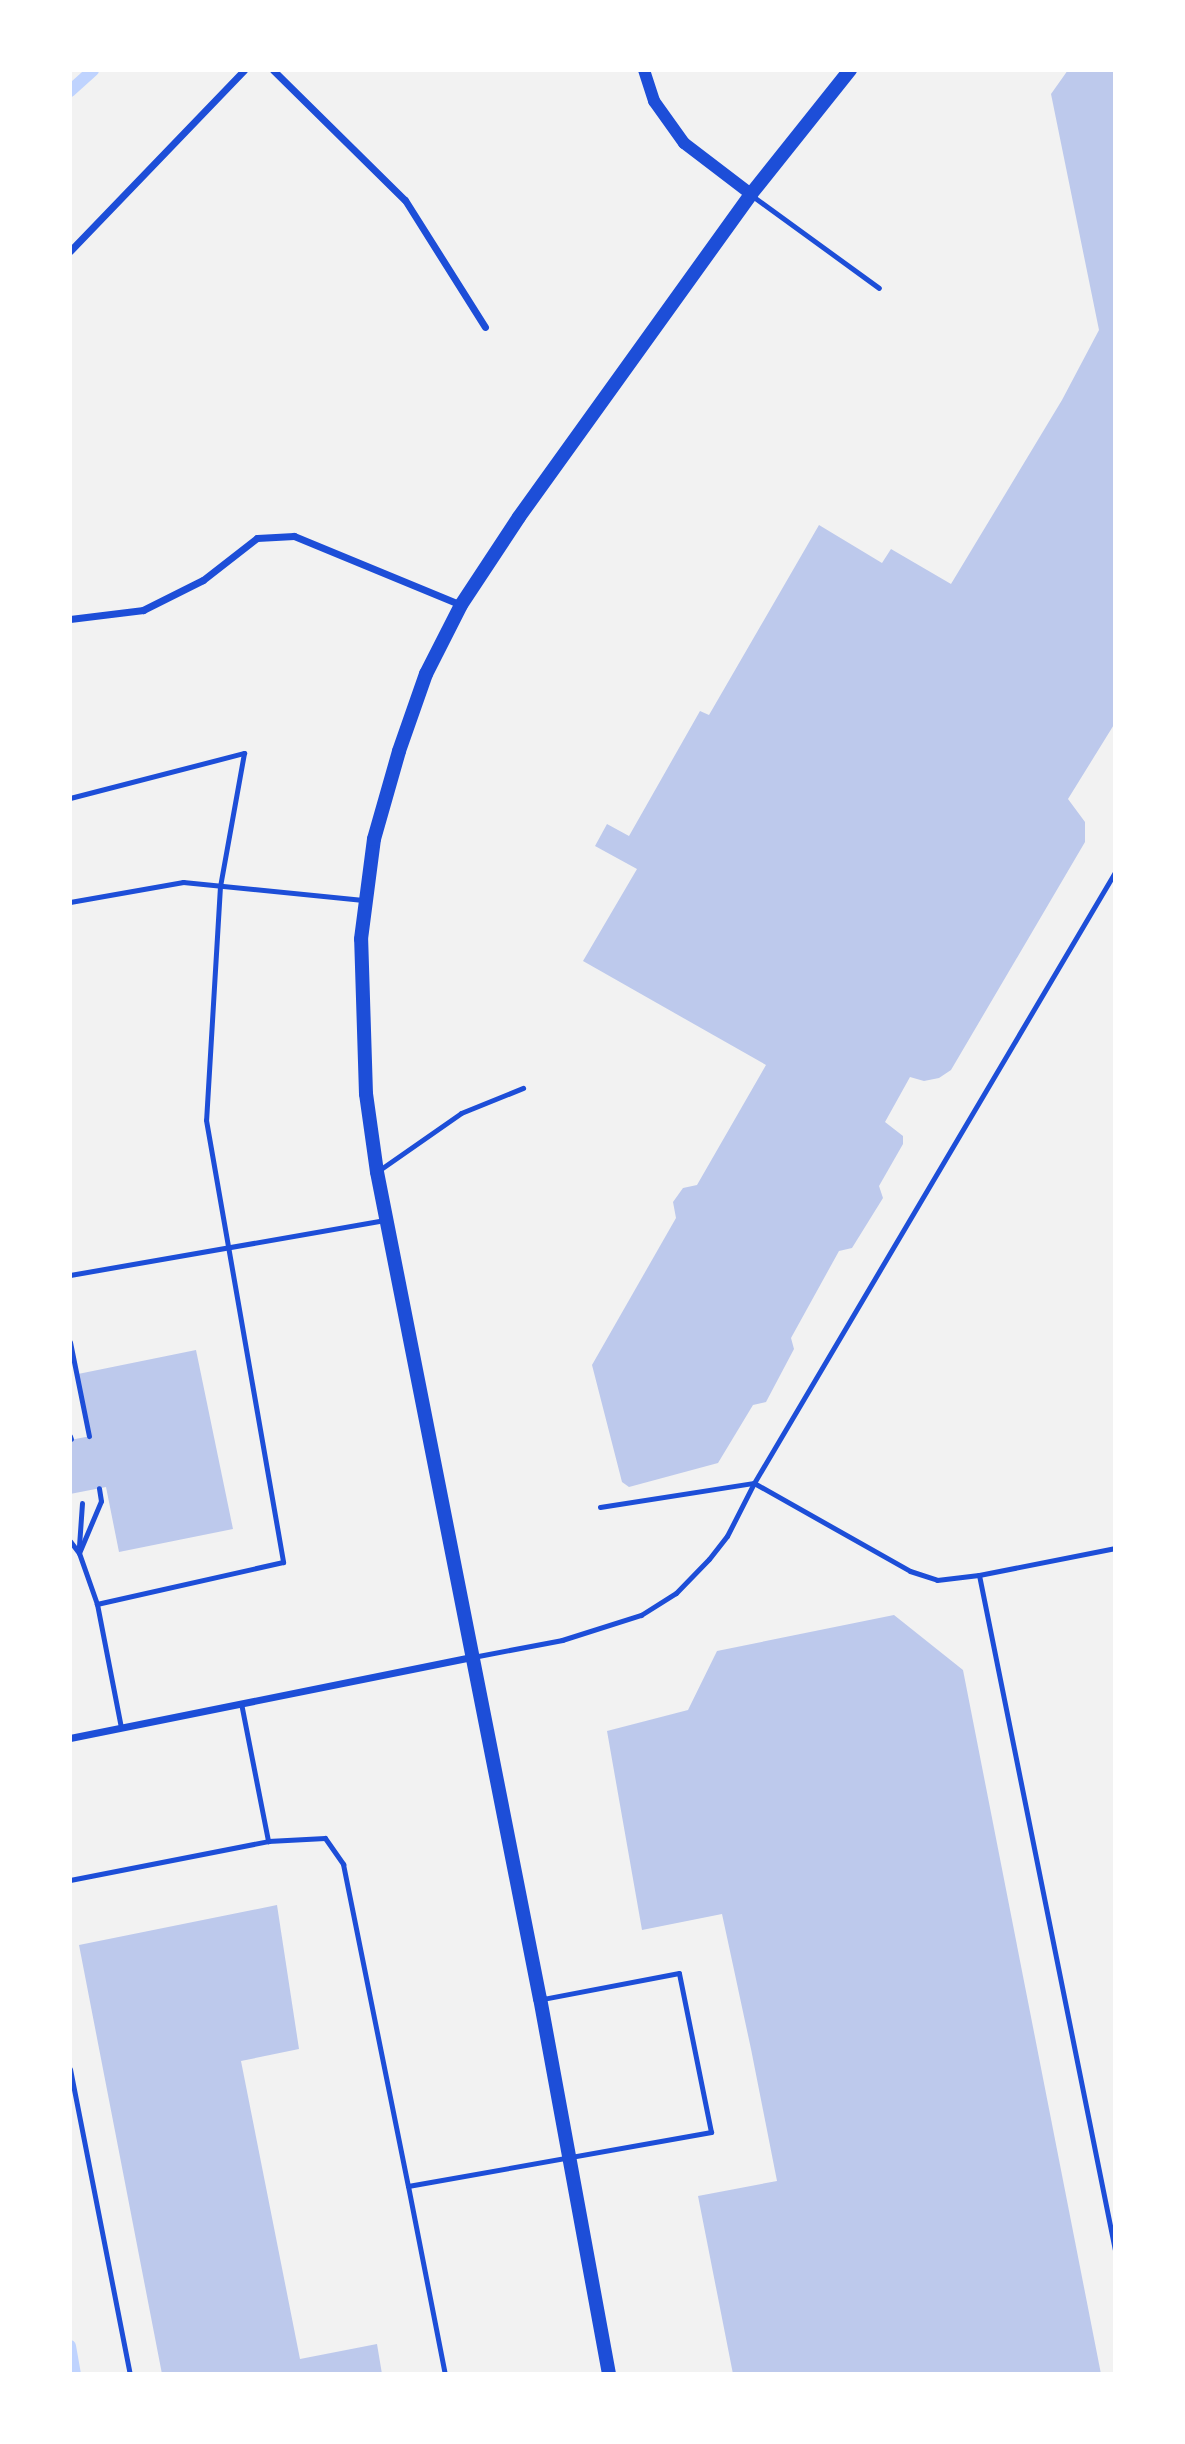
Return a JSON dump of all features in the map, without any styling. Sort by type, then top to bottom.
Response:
[{"type":"main road","points":[[609,2374],[540,1999],[377,1172],[366,1094],[361,1011],[361,939],[374,839],[399,751],[426,674],[461,605],[519,517],[751,194],[850,70]]},
{"type":"street","points":[[70,251],[244,70]]},
{"type":"street","points":[[273,70],[405,200],[485,327]]},
{"type":"street","points":[[644,70],[654,101],[684,143],[751,194]]},
{"type":"street","points":[[70,619],[143,610],[203,580],[257,538],[294,536],[461,605]]},
{"type":"street","points":[[70,1738],[473,1657]]},
{"type":"lane","points":[[751,194],[879,288]]},
{"type":"lane","points":[[70,798],[244,753],[220,886],[206,1120],[283,1562],[97,1604]]},
{"type":"lane","points":[[473,1657],[562,1640],[641,1615],[676,1593],[709,1559],[727,1536],[754,1483],[1115,872]]},
{"type":"lane","points":[[70,902],[183,882],[366,901]]},
{"type":"lane","points":[[377,1172],[461,1113],[523,1088]]},
{"type":"lane","points":[[70,1275],[386,1220]]},
{"type":"lane","points":[[70,1342],[89,1436]]},
{"type":"lane","points":[[600,1507],[754,1483],[910,1572],[937,1580],[979,1575],[1115,1548]]},
{"type":"lane","points":[[79,1553],[101,1501],[99,1488]]},
{"type":"lane","points":[[79,1553],[82,1503]]},
{"type":"lane","points":[[70,1541],[79,1553],[97,1604],[121,1727]]},
{"type":"lane","points":[[979,1575],[1115,2250]]},
{"type":"lane","points":[[241,1703],[268,1841]]},
{"type":"lane","points":[[70,1880],[268,1841],[324,1838],[343,1864],[445,2374]]},
{"type":"lane","points":[[408,2186],[711,2132],[680,1973],[540,1999]]},
{"type":"lane","points":[[70,2069],[130,2374]]},
{"type":"building","points":[[1068,70],[1115,70],[1115,723],[1068,799],[1085,822],[1085,842],[951,1070],[939,1078],[924,1081],[910,1077],[885,1122],[903,1136],[903,1144],[879,1186],[883,1198],[852,1248],[839,1251],[791,1338],[794,1349],[766,1402],[753,1405],[718,1463],[629,1487],[622,1482],[592,1365],[676,1218],[673,1202],[683,1188],[697,1185],[766,1065],[583,961],[637,869],[595,846],[607,824],[629,836],[700,711],[709,715],[819,525],[882,563],[891,549],[951,584],[1062,400],[1099,330],[1051,94]]},
{"type":"building","points":[[196,1350],[233,1529],[119,1552],[106,1487],[70,1494],[70,1440],[91,1436],[78,1374]]},
{"type":"building","points":[[894,1615],[963,1670],[1101,2374],[733,2374],[698,2196],[777,2181],[722,1914],[642,1930],[607,1731],[688,1710],[717,1651]]},
{"type":"building","points":[[277,1905],[299,2049],[241,2061],[300,2359],[377,2344],[382,2374],[162,2374],[79,1945]]},
{"type":"waterway","points":[[70,91],[93,70]]},
{"type":"waterway","points":[[70,2346],[75,2374]]}]
